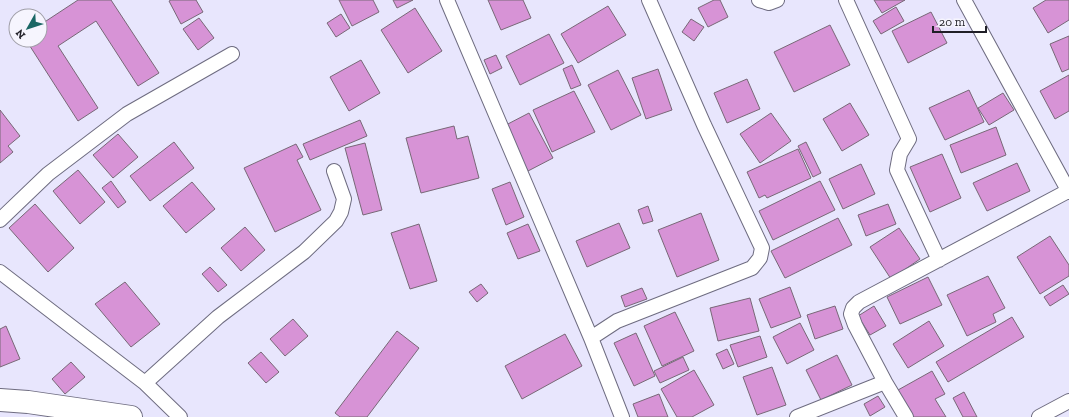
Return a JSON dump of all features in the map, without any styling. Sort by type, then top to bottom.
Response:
[{"type":"main road","points":[[0,400],[82,409],[131,417]]},
{"type":"street","points":[[447,0],[591,338],[622,417]]},
{"type":"street","points":[[591,338],[617,321],[752,268],[760,258],[762,248],[704,125],[649,0]]},
{"type":"street","points":[[759,0],[770,3],[777,0]]},
{"type":"street","points":[[846,0],[909,139],[900,154],[897,170],[939,260]]},
{"type":"street","points":[[906,417],[885,382],[856,325],[851,314],[853,308],[859,302],[1068,191],[964,0]]},
{"type":"street","points":[[0,220],[48,174],[127,114],[232,54]]},
{"type":"street","points":[[145,383],[218,317],[304,252],[336,221],[341,212],[344,199],[334,171]]},
{"type":"street","points":[[0,272],[145,383],[180,417]]},
{"type":"street","points":[[796,417],[885,382]]},
{"type":"street","points":[[1039,417],[1069,401]]},
{"type":"building","points":[[78,0],[111,0],[159,73],[138,86],[96,21],[58,46],[98,108],[78,121],[31,48],[48,48],[48,20]]},
{"type":"building","points":[[196,0],[203,12],[181,24],[169,1]]},
{"type":"building","points":[[339,0],[373,0],[379,12],[352,26]]},
{"type":"building","points":[[393,0],[413,0],[397,8]]},
{"type":"building","points":[[488,0],[523,0],[531,18],[501,30]]},
{"type":"building","points":[[714,0],[720,0],[728,17],[708,27],[698,8]]},
{"type":"building","points":[[874,0],[905,0],[882,13]]},
{"type":"building","points":[[1046,0],[1069,0],[1069,20],[1048,33],[1033,8]]},
{"type":"building","points":[[608,6],[626,35],[578,63],[561,34]]},
{"type":"building","points":[[896,7],[904,21],[881,34],[873,21]]},
{"type":"building","points":[[415,8],[442,51],[408,73],[381,30]]},
{"type":"building","points":[[931,12],[947,43],[908,63],[892,31]]},
{"type":"building","points":[[341,14],[350,28],[336,37],[327,23]]},
{"type":"building","points":[[199,18],[214,38],[198,50],[183,29]]},
{"type":"building","points":[[691,19],[704,27],[694,41],[682,32]]},
{"type":"building","points":[[830,25],[850,65],[794,92],[774,52]]},
{"type":"building","points":[[549,34],[564,63],[520,85],[506,56]]},
{"type":"building","points":[[1069,36],[1069,69],[1062,72],[1050,44]]},
{"type":"building","points":[[496,55],[502,68],[490,74],[484,60]]},
{"type":"building","points":[[361,60],[380,93],[349,111],[330,77]]},
{"type":"building","points":[[572,65],[581,85],[571,89],[563,69]]},
{"type":"building","points":[[658,69],[672,110],[646,119],[632,78]]},
{"type":"building","points":[[618,70],[641,115],[611,130],[588,85]]},
{"type":"building","points":[[1069,75],[1069,111],[1055,119],[1040,91]]},
{"type":"building","points":[[747,79],[760,109],[727,123],[714,93]]},
{"type":"building","points":[[969,90],[984,122],[945,140],[929,108]]},
{"type":"building","points":[[574,91],[595,132],[552,152],[533,110]]},
{"type":"building","points":[[1003,93],[1014,110],[989,125],[978,108]]},
{"type":"building","points":[[850,103],[869,135],[842,151],[823,119]]},
{"type":"building","points":[[0,110],[20,136],[8,146],[13,152],[0,163]]},
{"type":"building","points":[[529,113],[553,158],[528,171],[504,126]]},
{"type":"building","points":[[771,113],[791,141],[760,163],[740,134]]},
{"type":"building","points":[[360,120],[367,136],[310,160],[303,144]]},
{"type":"building","points":[[454,126],[457,139],[468,136],[479,178],[421,193],[406,138]]},
{"type":"building","points":[[996,127],[1006,155],[961,173],[950,145]]},
{"type":"building","points":[[118,134],[138,157],[113,178],[93,155]]},
{"type":"building","points":[[174,142],[194,168],[150,201],[130,176]]},
{"type":"building","points":[[806,142],[821,173],[813,177],[798,146]]},
{"type":"building","points":[[365,143],[382,210],[363,215],[345,148]]},
{"type":"building","points":[[296,144],[303,157],[297,160],[321,210],[275,232],[244,168]]},
{"type":"building","points":[[798,149],[811,178],[767,198],[765,195],[759,198],[747,172]]},
{"type":"building","points":[[942,154],[961,198],[930,212],[910,167]]},
{"type":"building","points":[[1017,163],[1030,191],[987,211],[973,183]]},
{"type":"building","points":[[861,164],[875,194],[843,209],[829,179]]},
{"type":"building","points":[[78,170],[105,202],[80,224],[53,191]]},
{"type":"building","points":[[111,181],[126,202],[118,208],[102,188]]},
{"type":"building","points":[[820,181],[835,210],[773,240],[759,211]]},
{"type":"building","points":[[192,182],[215,209],[186,233],[163,206]]},
{"type":"building","points":[[510,182],[524,217],[506,225],[492,189]]},
{"type":"building","points":[[35,204],[74,248],[48,272],[9,228]]},
{"type":"building","points":[[888,204],[896,224],[866,236],[858,215]]},
{"type":"building","points":[[648,206],[653,221],[643,224],[638,210]]},
{"type":"building","points":[[701,213],[719,260],[677,277],[658,230]]},
{"type":"building","points":[[838,218],[852,245],[785,278],[771,251]]},
{"type":"building","points":[[619,223],[630,248],[587,267],[576,241]]},
{"type":"building","points":[[419,224],[437,281],[410,289],[391,233]]},
{"type":"building","points":[[528,224],[540,251],[518,259],[507,233]]},
{"type":"building","points":[[245,227],[265,250],[241,271],[221,248]]},
{"type":"building","points":[[899,228],[920,259],[891,279],[870,247]]},
{"type":"building","points":[[1050,236],[1069,265],[1069,276],[1040,294],[1017,257]]},
{"type":"building","points":[[210,267],[227,285],[218,292],[202,274]]},
{"type":"building","points":[[988,276],[1005,308],[993,314],[996,322],[967,336],[947,295]]},
{"type":"building","points":[[928,277],[942,305],[900,324],[887,297]]},
{"type":"building","points":[[125,282],[160,324],[131,347],[95,304]]},
{"type":"building","points":[[481,284],[488,293],[477,302],[469,292]]},
{"type":"building","points":[[1063,285],[1069,294],[1050,306],[1044,297]]},
{"type":"building","points":[[790,287],[801,317],[771,328],[759,299]]},
{"type":"building","points":[[642,288],[647,299],[625,307],[621,296]]},
{"type":"building","points":[[750,298],[759,331],[718,341],[710,308]]},
{"type":"building","points":[[835,306],[843,329],[815,339],[807,315]]},
{"type":"building","points":[[874,306],[886,326],[870,335],[858,316]]},
{"type":"building","points":[[675,312],[694,351],[662,366],[644,326]]},
{"type":"building","points":[[1012,317],[1024,337],[948,382],[936,362]]},
{"type":"building","points":[[293,319],[308,336],[285,356],[270,339]]},
{"type":"building","points":[[929,321],[944,346],[908,368],[893,344]]},
{"type":"building","points":[[800,323],[814,350],[787,364],[773,337]]},
{"type":"building","points":[[6,326],[20,359],[0,367],[0,329]]},
{"type":"building","points":[[397,331],[419,348],[367,417],[340,417],[335,413]]},
{"type":"building","points":[[636,333],[655,376],[634,386],[614,343]]},
{"type":"building","points":[[565,334],[582,366],[522,399],[505,366]]},
{"type":"building","points":[[760,336],[767,357],[738,367],[730,345]]},
{"type":"building","points":[[727,349],[734,364],[723,369],[716,354]]},
{"type":"building","points":[[261,352],[279,372],[266,383],[248,363]]},
{"type":"building","points":[[837,355],[852,385],[821,400],[806,370]]},
{"type":"building","points":[[683,357],[689,370],[660,383],[654,371]]},
{"type":"building","points":[[71,362],[85,377],[65,394],[52,379]]},
{"type":"building","points":[[772,367],[786,405],[757,415],[743,377]]},
{"type":"building","points":[[694,370],[714,405],[692,417],[677,417],[661,389]]},
{"type":"building","points":[[932,371],[945,394],[935,399],[946,417],[913,417],[898,390]]},
{"type":"building","points":[[964,392],[977,417],[963,417],[953,398]]},
{"type":"building","points":[[659,394],[668,417],[638,417],[633,404]]},
{"type":"building","points":[[878,396],[885,407],[870,416],[864,404]]}]
